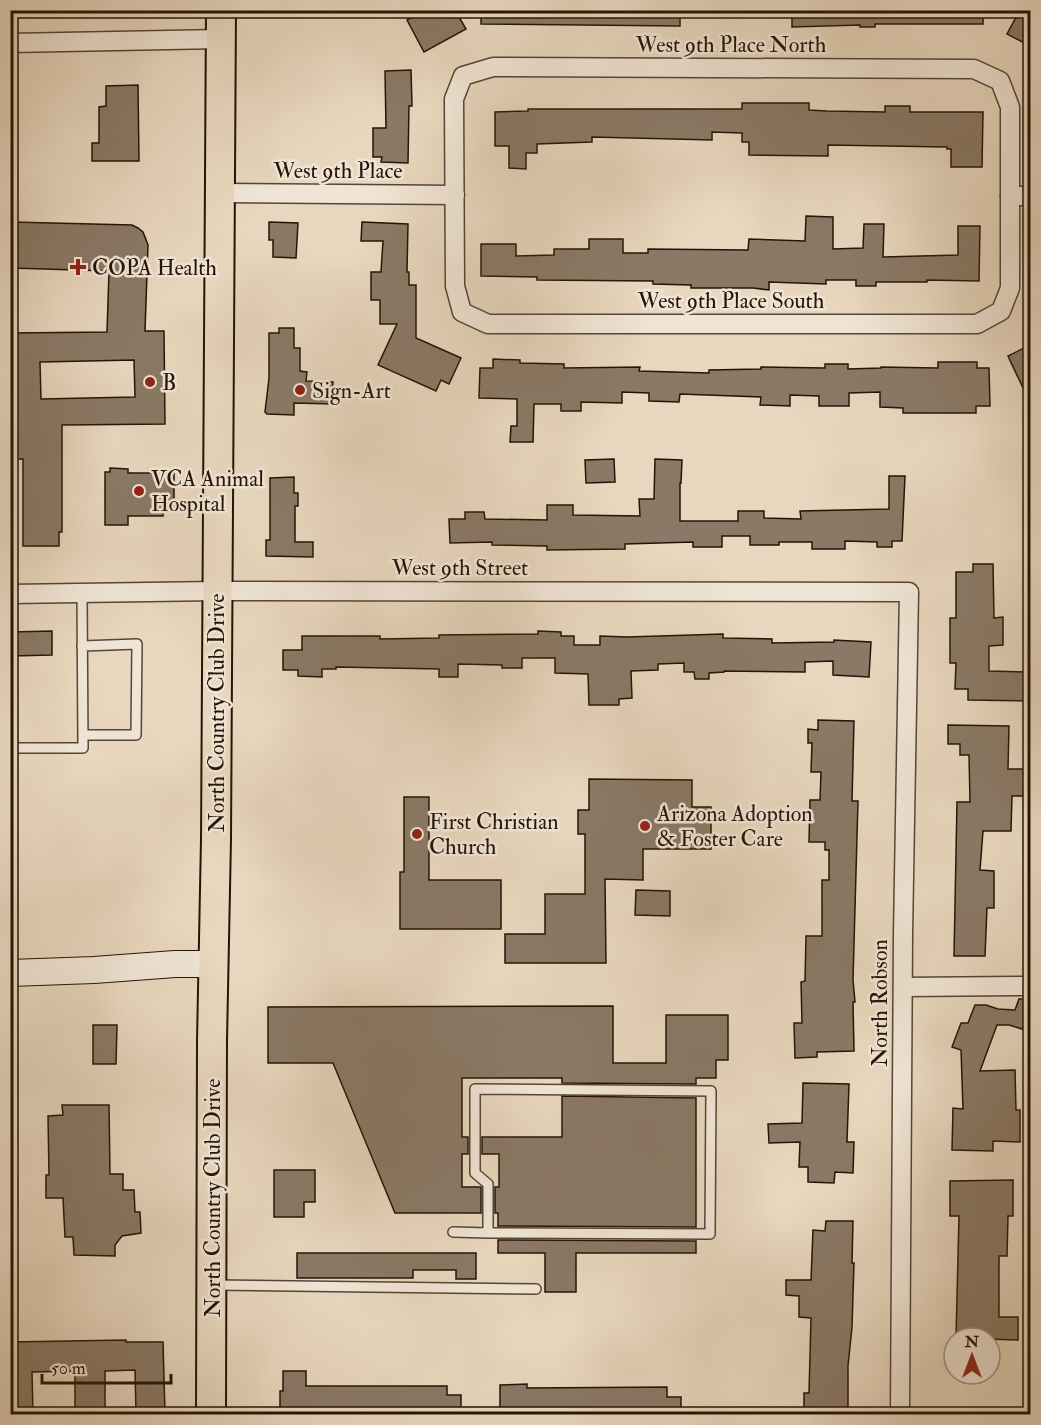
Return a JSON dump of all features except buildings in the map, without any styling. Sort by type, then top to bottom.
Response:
[{"type":"main road","name":"North Country Club Drive","points":[[211,1414],[221,10]]},
{"type":"main road","points":[[10,973],[214,964]]},
{"type":"street","points":[[10,43],[220,39]]},
{"type":"street","name":"West 9th Place North","points":[[455,195],[454,99],[463,76],[493,67],[974,69],[1000,81],[1011,107],[1011,196]]},
{"type":"street","name":"West 9th Place","points":[[220,193],[455,195]]},
{"type":"street","name":"West 9th Place South","points":[[455,195],[455,286],[462,312],[488,324],[977,324],[1001,311],[1011,288],[1011,196]]},
{"type":"street","points":[[1011,196],[1030,196]]},
{"type":"street","name":"West 9th Street","points":[[10,594],[216,591],[909,592]]},
{"type":"street","name":"North Robson","points":[[900,1414],[909,592]]},
{"type":"street","points":[[903,987],[1030,986]]},
{"type":"lane","points":[[10,748],[84,748],[82,593]]},
{"type":"lane","points":[[82,646],[137,644],[136,735],[84,735]]},
{"type":"lane","points":[[453,1232],[488,1233],[710,1234],[711,1090],[475,1089],[475,1173],[488,1184],[488,1233]]},
{"type":"lane","points":[[212,1285],[536,1289]]},
{"type":"place","name":"COPA Health","points":[[78,267]]},
{"type":"place","name":"B","points":[[150,382]]},
{"type":"place","name":"Sign-Art","points":[[300,390]]},
{"type":"place","name":"VCA Animal Hospital","points":[[139,491]]},
{"type":"place","name":"Arizona Adoption & Foster Care","points":[[645,826]]},
{"type":"place","name":"First Christian Church","points":[[417,834]]}]
